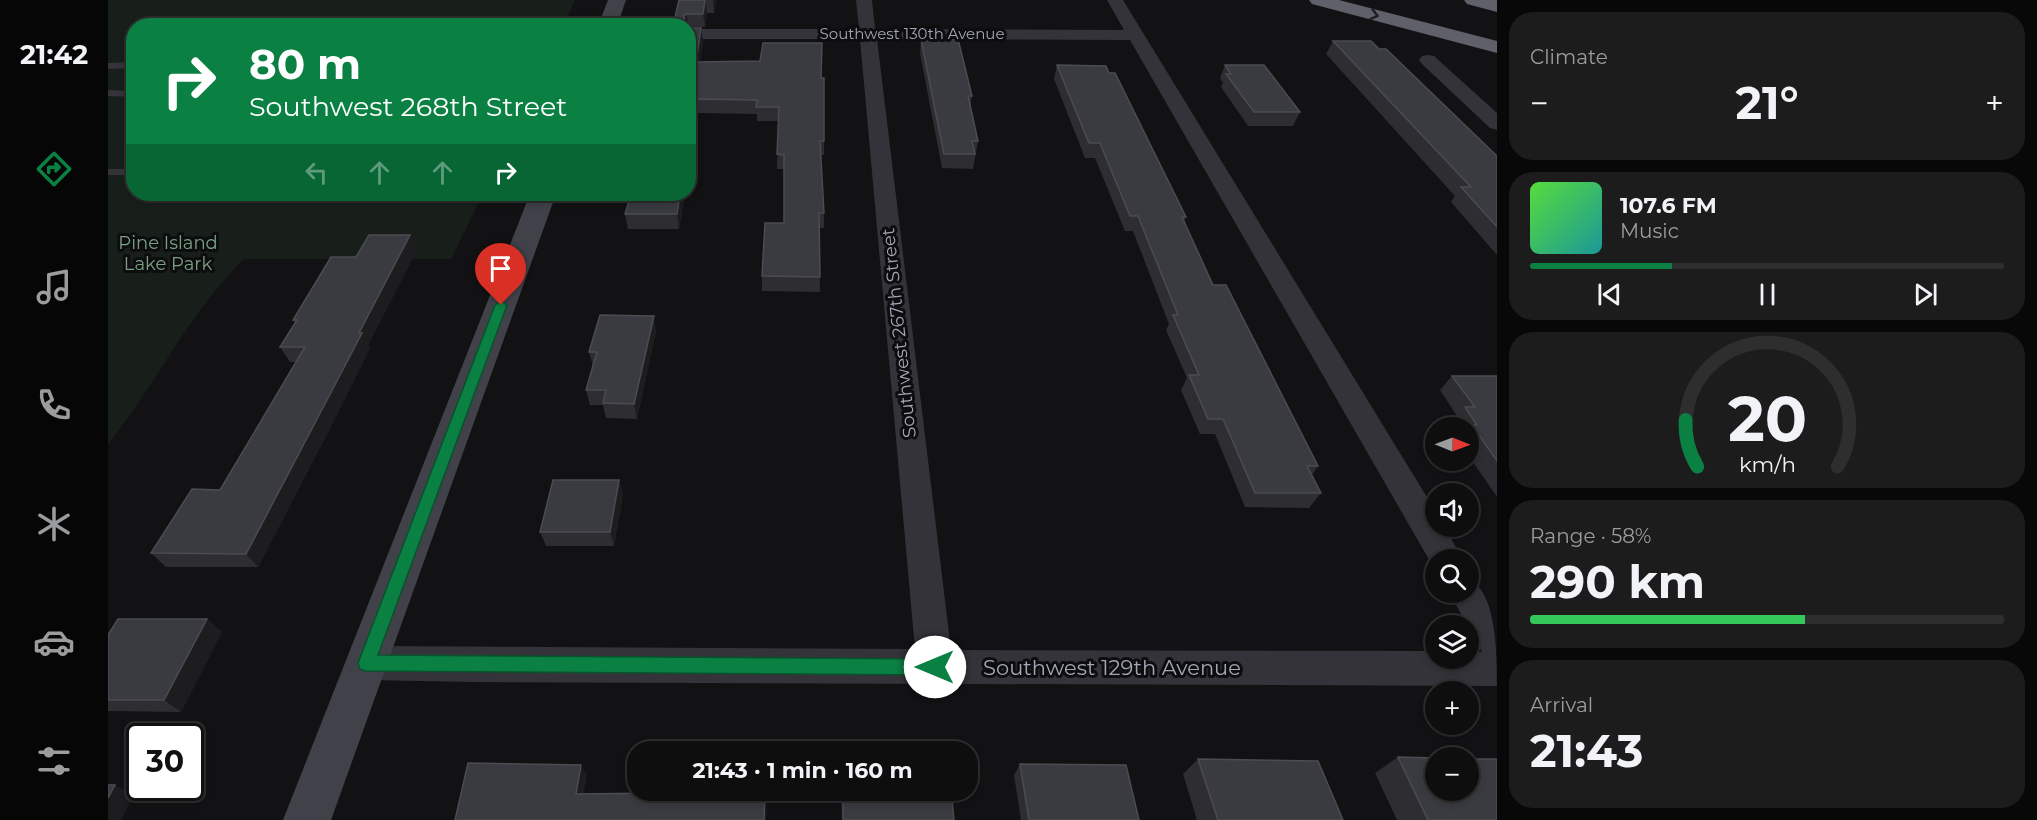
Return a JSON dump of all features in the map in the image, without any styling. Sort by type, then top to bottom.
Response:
[{"type":"highway","points":[[1318,0],[1497,47]]},
{"type":"highway","points":[[1473,0],[1497,6]]},
{"type":"main road","points":[[610,18],[617,0]]},
{"type":"main road","points":[[307,820],[540,201]]},
{"type":"street","name":"Southwest 267th Street","points":[[864,0],[935,667]]},
{"type":"street","points":[[1114,0],[1440,549]]},
{"type":"street","name":"Southwest 130th Avenue","points":[[696,34],[1136,35]]},
{"type":"street","points":[[1428,60],[1497,124]]},
{"type":"street","points":[[1473,603],[1497,644]]},
{"type":"street","name":"Southwest 129th Avenue","points":[[366,663],[1497,669]]},
{"type":"lane","points":[[108,66],[126,65]]},
{"type":"lane","points":[[108,93],[126,94]]},
{"type":"lane","points":[[108,172],[126,172]]},
{"type":"green space","name":"Pine Island Lake Park","points":[[108,0],[575,0],[567,18],[126,18],[126,201],[480,201],[451,259],[244,259],[224,280],[189,325],[126,421],[108,444]]},
{"type":"building","points":[[679,0],[705,0],[703,14],[687,14],[684,18],[675,18]]},
{"type":"building","points":[[696,28],[701,28],[696,62]]},
{"type":"building","points":[[921,39],[958,39],[972,96],[968,96],[978,141],[972,141],[975,154],[944,154]]},
{"type":"building","points":[[1333,41],[1371,41],[1379,49],[1386,49],[1497,156],[1497,227],[1461,187],[1471,187]]},
{"type":"building","points":[[763,43],[822,43],[824,141],[820,141],[824,213],[819,213],[820,277],[762,276],[765,223],[784,223],[784,155],[777,154],[779,107],[756,107],[757,100],[697,99],[696,104],[696,62],[760,61]]},
{"type":"building","points":[[1057,65],[1106,66],[1109,73],[1115,73],[1186,217],[1182,217],[1213,285],[1226,285],[1318,466],[1307,466],[1321,493],[1255,493],[1223,419],[1208,419],[1189,375],[1199,375],[1173,315],[1178,315],[1138,216],[1130,216],[1100,143],[1089,143]]},
{"type":"building","points":[[1225,65],[1264,65],[1300,112],[1254,112],[1226,74],[1231,74]]},
{"type":"building","points":[[629,201],[679,201],[677,214],[625,214]]},
{"type":"building","points":[[369,235],[410,235],[359,333],[362,333],[246,554],[151,553],[192,489],[220,490],[305,347],[280,347],[297,320],[293,320],[331,257],[356,257]]},
{"type":"building","points":[[600,315],[654,316],[634,404],[603,403],[606,390],[586,390],[597,352],[589,352]]},
{"type":"building","points":[[1452,376],[1497,376],[1497,461],[1479,435],[1479,417],[1472,417],[1465,407],[1475,407]]},
{"type":"building","points":[[553,480],[619,480],[610,532],[540,532]]},
{"type":"building","points":[[118,619],[207,619],[164,700],[108,700],[108,635]]},
{"type":"building","points":[[1398,757],[1425,758],[1425,801],[1479,801],[1479,759],[1497,759],[1497,820],[1428,820]]},
{"type":"building","points":[[1198,759],[1318,761],[1343,820],[1218,820]]},
{"type":"building","points":[[468,763],[581,765],[576,794],[627,793],[627,801],[765,801],[764,820],[455,820]]},
{"type":"building","points":[[1020,764],[1126,765],[1139,820],[1029,820]]},
{"type":"building","points":[[108,785],[115,785],[108,798]]},
{"type":"building","points":[[843,801],[952,801],[954,820],[843,820]]},
{"type":"route","points":[[501,305],[366,663],[935,667]]}]
